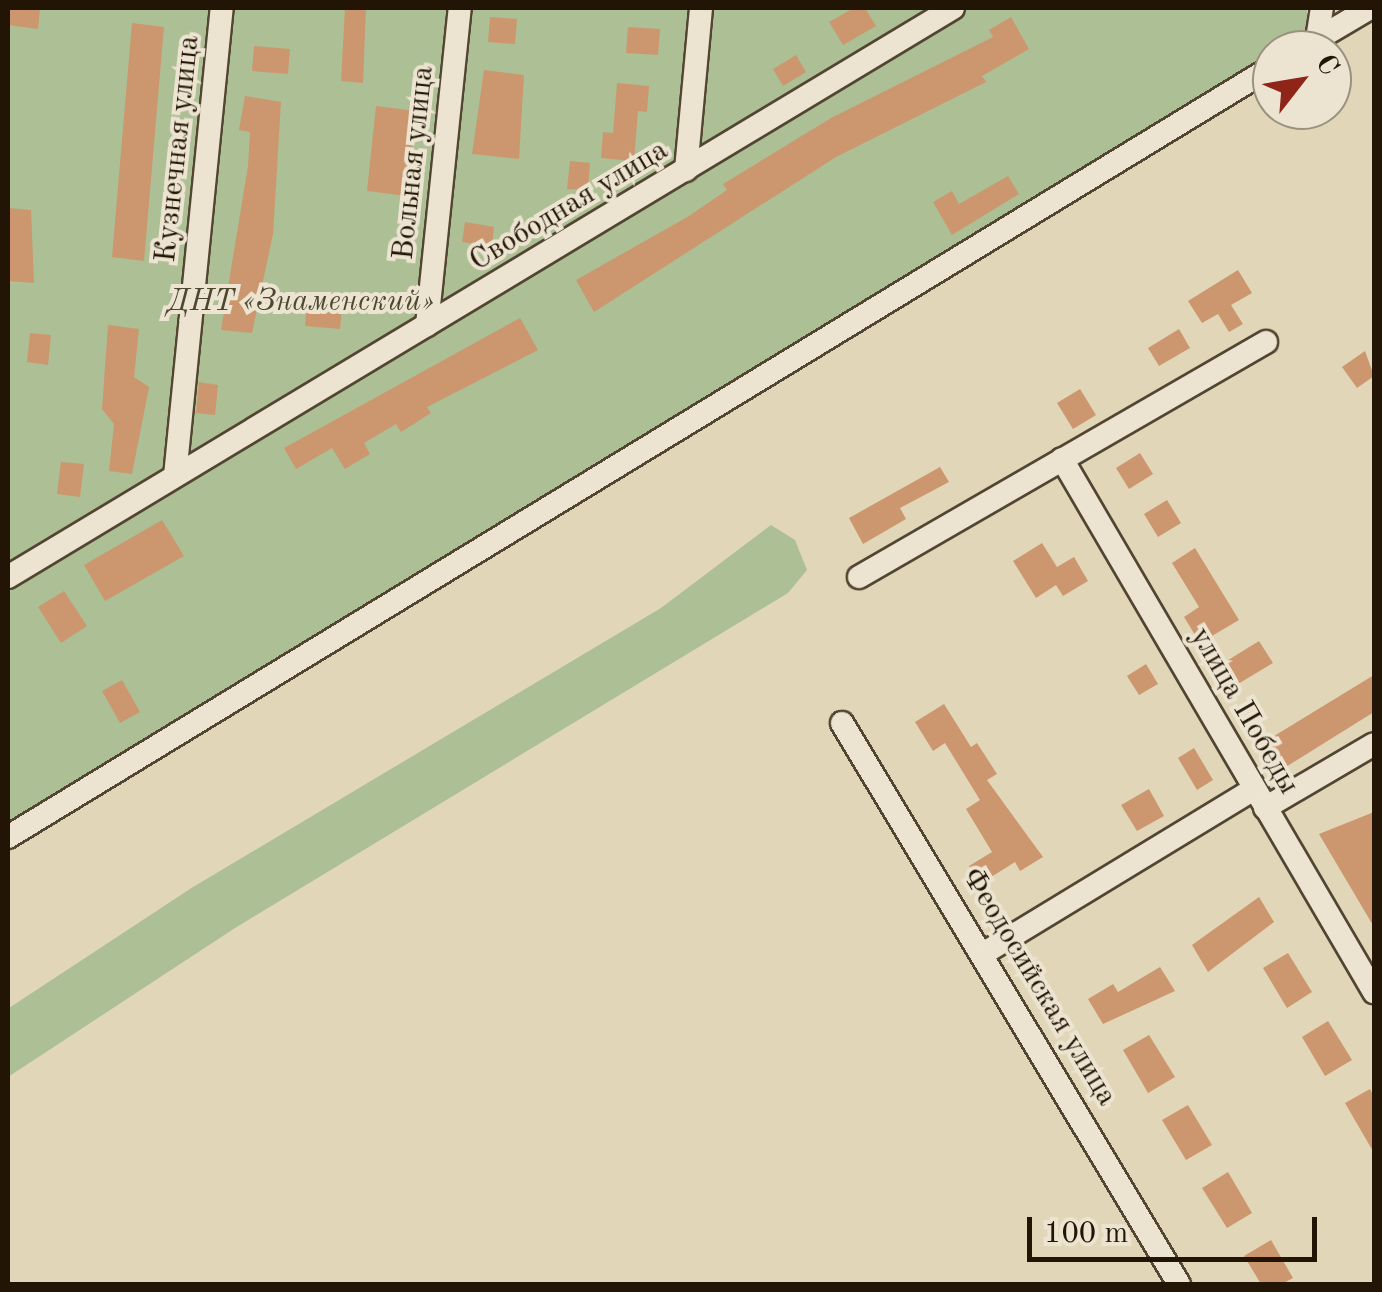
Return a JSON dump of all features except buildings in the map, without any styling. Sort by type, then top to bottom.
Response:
[{"type":"street","name":"Кузнечная улица","points":[[175,476],[222,8]]},
{"type":"street","name":"Вольная улица","points":[[427,326],[460,8]]},
{"type":"street","points":[[686,170],[701,8]]},
{"type":"street","name":"Свободная улица","points":[[8,577],[954,8]]},
{"type":"street","points":[[1332,30],[1370,8]]},
{"type":"street","points":[[8,837],[1252,79]]},
{"type":"street","points":[[858,577],[1266,342]]},
{"type":"street","name":"улица Победы","points":[[1062,460],[1374,992]]},
{"type":"street","name":"Феодосийская улица","points":[[842,723],[986,952],[1179,1284]]},
{"type":"street","points":[[986,952],[1260,798],[1374,744]]},
{"type":"green space","name":"ДНТ «Знаменский»","points":[[8,8],[1307,8],[1307,30],[1252,30],[1252,66],[8,822]]},
{"type":"green space","points":[[771,525],[795,540],[807,570],[788,593],[235,928],[8,1077],[9,1008],[193,887],[661,608]]}]
